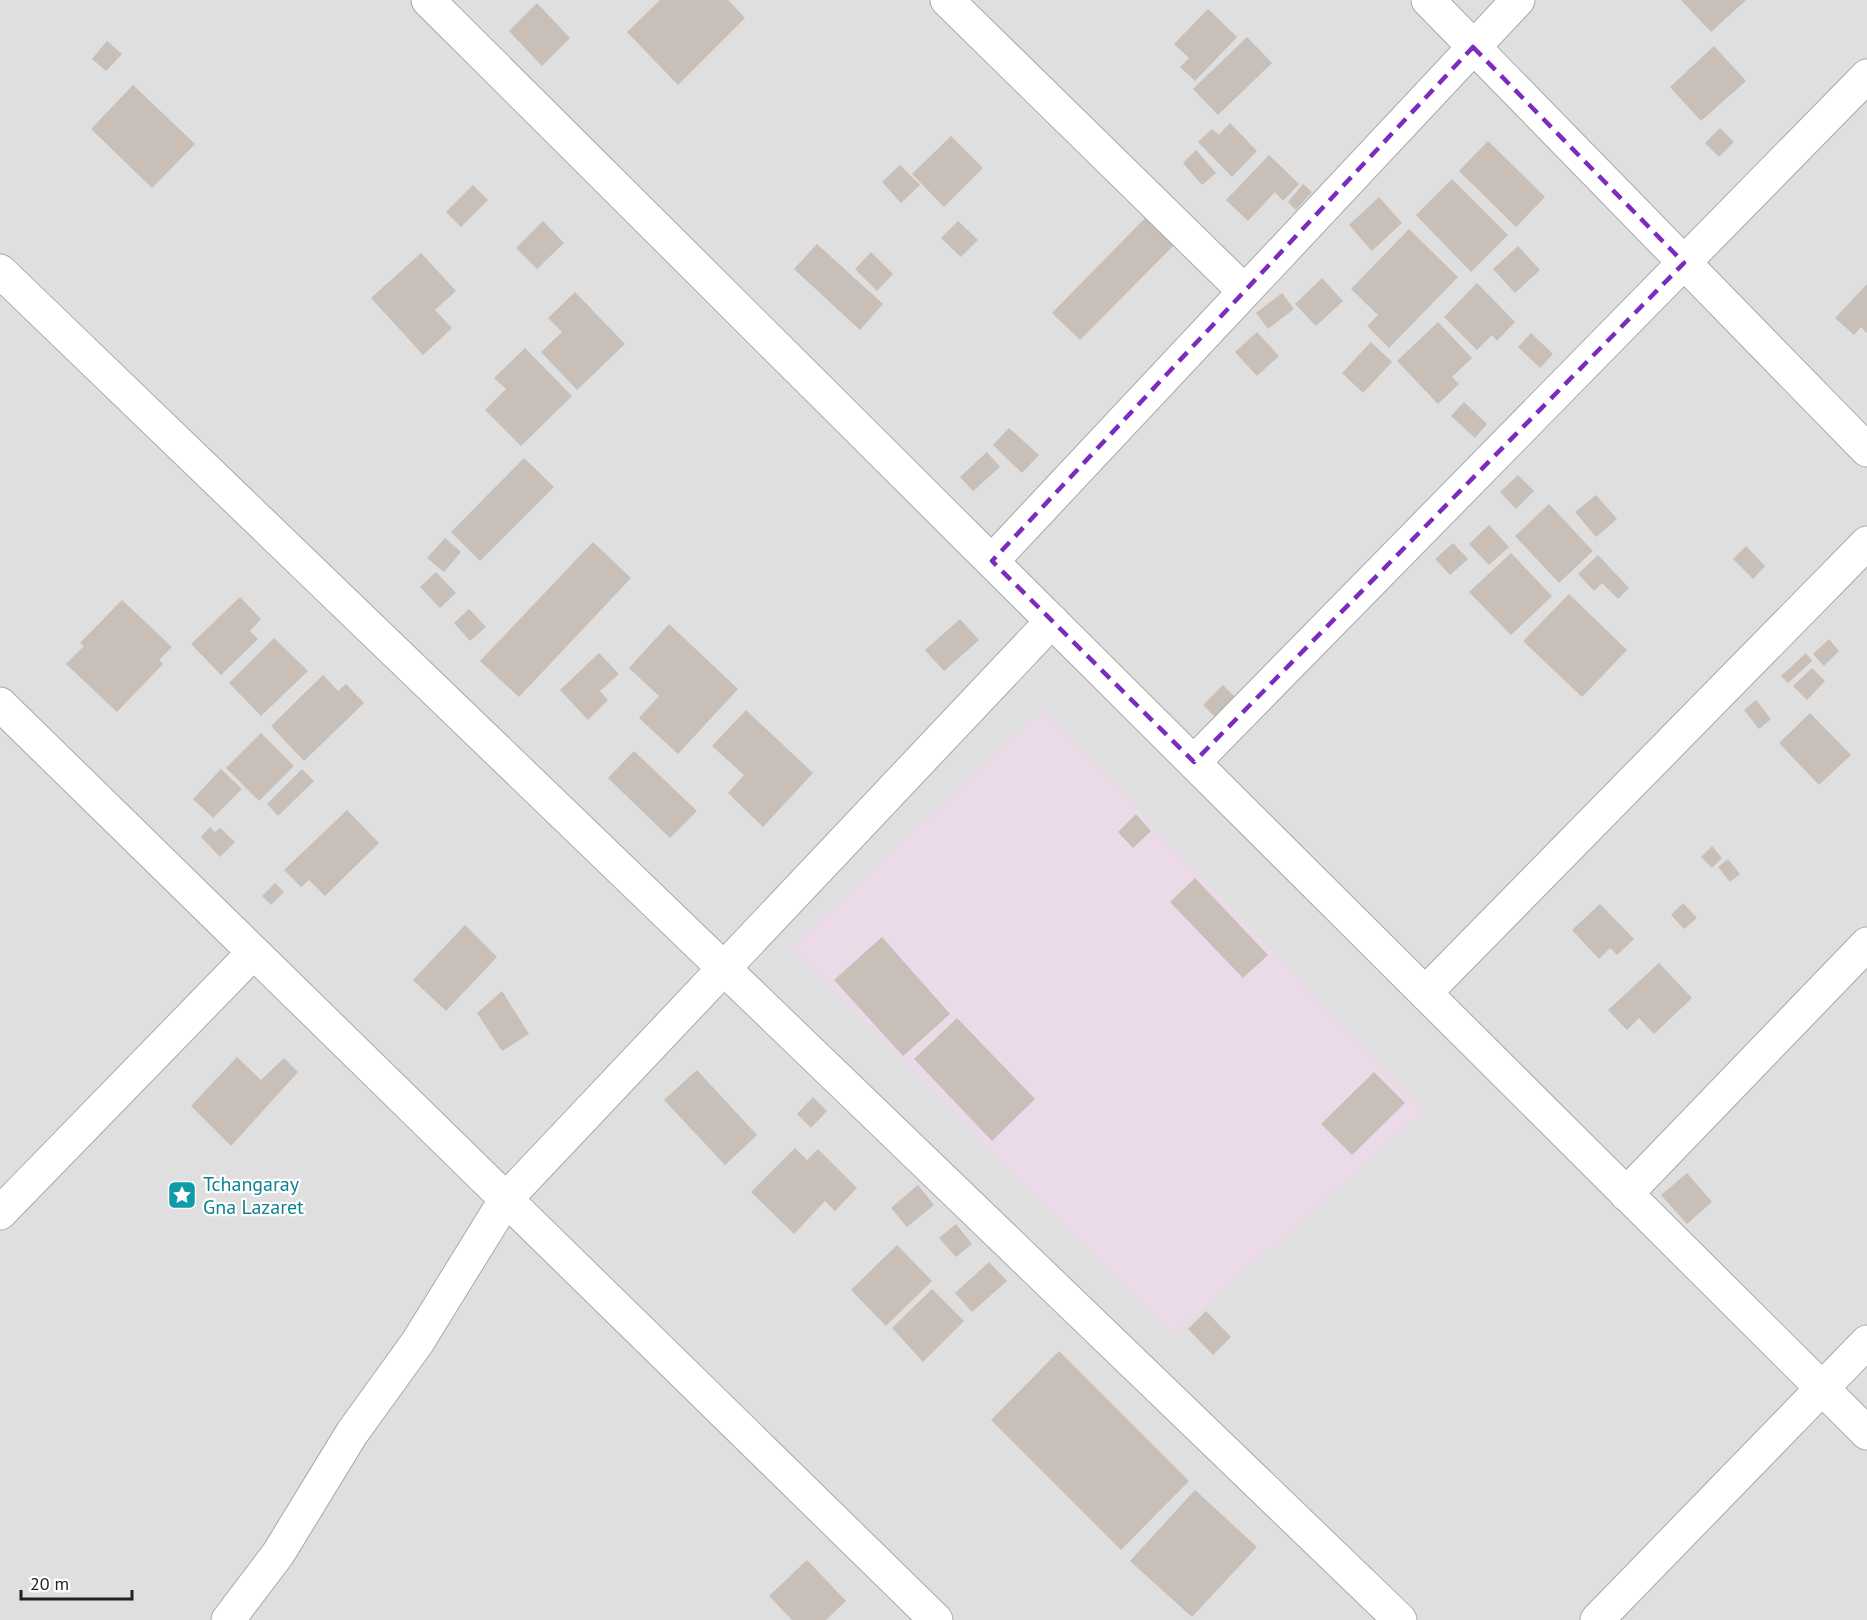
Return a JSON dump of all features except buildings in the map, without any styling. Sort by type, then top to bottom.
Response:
[{"type":"street","points":[[428,0],[1867,1433]]},
{"type":"street","points":[[947,0],[1244,291]]},
{"type":"street","points":[[1428,0],[1867,450]]},
{"type":"street","points":[[992,561],[1518,0]]},
{"type":"street","points":[[1194,762],[1867,76]]},
{"type":"street","points":[[0,271],[1400,1620]]},
{"type":"street","points":[[1425,993],[1867,543]]},
{"type":"street","points":[[228,1620],[278,1554],[352,1433],[417,1342],[506,1199],[1052,621]]},
{"type":"street","points":[[0,704],[932,1618]]},
{"type":"street","points":[[1626,1194],[1867,944]]},
{"type":"street","points":[[0,1214],[253,952]]},
{"type":"street","points":[[1598,1620],[1867,1342]]},
{"type":"highlighted area","points":[[1473,47],[1684,263],[1194,762],[992,561]]},
{"type":"shaded area","points":[[0,0],[1867,0],[1867,1620],[0,1620]]},
{"type":"shaded area","points":[[1043,710],[1425,1112],[1173,1336],[790,946]]},
{"type":"place","name":"Tchangaray Gna Lazaret","points":[[182,1195]]}]
